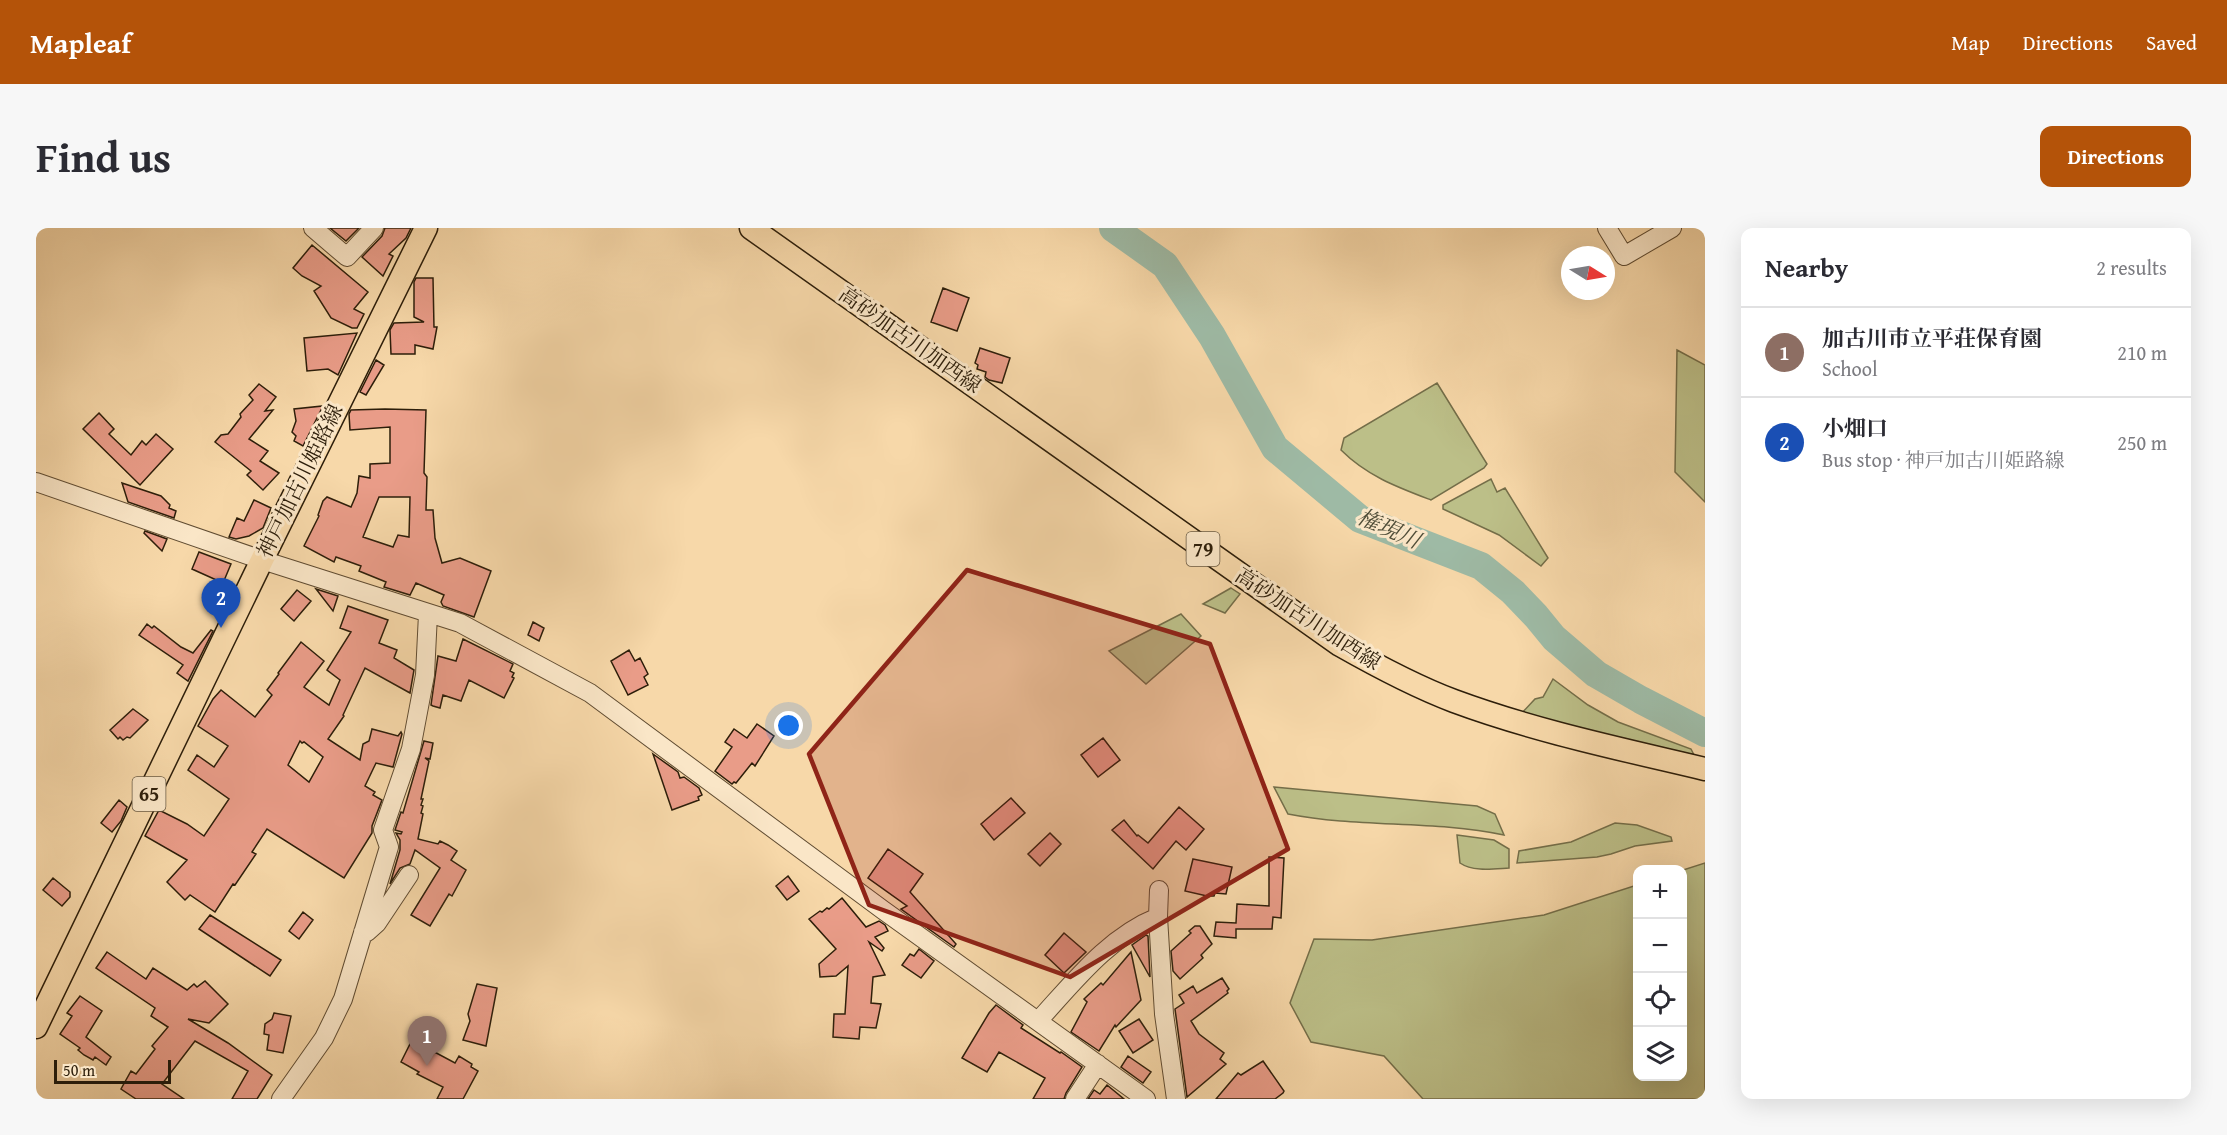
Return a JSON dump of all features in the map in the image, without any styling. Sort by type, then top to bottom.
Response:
[{"type":"main road","name":"神戸加古川姫路線","points":[[36,1027],[426,228]]},
{"type":"main road","name":"高砂加古川加西線","points":[[751,228],[1340,645],[1396,676],[1454,701],[1533,727],[1705,769]]},
{"type":"street","points":[[313,228],[348,257],[374,228]]},
{"type":"street","points":[[1607,228],[1624,256],[1672,228]]},
{"type":"street","points":[[36,482],[262,560],[460,623],[590,693],[883,910],[1146,1099]]},
{"type":"street","points":[[281,1099],[324,1038],[343,999],[389,847],[382,830],[411,749],[425,675],[428,614]]},
{"type":"street","points":[[363,932],[367,932],[377,923],[409,875]]},
{"type":"street","points":[[1159,890],[1158,917],[1166,1038],[1176,1099]]},
{"type":"street","points":[[1038,1021],[1094,960],[1142,923],[1158,917]]},
{"type":"street","points":[[1075,1099],[1098,1064]]},
{"type":"highlighted area","points":[[967,570],[1210,644],[1288,849],[1070,977],[869,905],[809,754]]},
{"type":"green space","points":[[1677,350],[1705,365],[1705,502],[1675,472]]},
{"type":"green space","points":[[1437,383],[1487,464],[1431,500],[1372,474],[1341,450],[1344,438]]},
{"type":"green space","points":[[1491,479],[1497,492],[1505,488],[1548,558],[1541,566],[1499,535],[1443,509],[1443,505]]},
{"type":"green space","points":[[1231,588],[1240,594],[1225,613],[1203,604]]},
{"type":"green space","points":[[1181,614],[1201,636],[1146,684],[1109,651]]},
{"type":"green space","points":[[1553,679],[1588,705],[1618,722],[1691,749],[1694,755],[1520,715],[1535,699],[1543,697]]},
{"type":"green space","points":[[1274,787],[1477,806],[1495,814],[1504,835],[1450,827],[1342,821],[1288,814]]},
{"type":"green space","points":[[1615,823],[1637,825],[1671,837],[1672,841],[1635,846],[1597,857],[1517,863],[1519,851],[1571,842]]},
{"type":"green space","points":[[1457,835],[1494,840],[1509,849],[1509,868],[1477,869],[1460,863]]},
{"type":"green space","points":[[1705,863],[1705,1099],[1423,1099],[1384,1056],[1311,1042],[1290,1003],[1314,939],[1372,940],[1544,915],[1633,886],[1633,1081],[1687,1081],[1687,869]]},
{"type":"building","points":[[330,228],[359,228],[346,241]]},
{"type":"building","points":[[385,228],[411,228],[406,238],[389,254],[393,256],[383,276],[362,257],[382,236]]},
{"type":"building","points":[[312,245],[368,292],[354,309],[364,314],[357,328],[331,318],[314,291],[321,286],[302,276],[293,268]]},
{"type":"building","points":[[416,278],[433,278],[434,327],[437,327],[433,349],[415,345],[415,354],[391,354],[390,330],[394,323],[424,322],[414,317]]},
{"type":"building","points":[[943,288],[969,298],[957,331],[931,322]]},
{"type":"building","points":[[357,333],[338,375],[328,369],[307,371],[304,338]]},
{"type":"building","points":[[980,348],[1010,358],[1002,383],[989,380],[985,377],[986,372],[977,369],[978,365],[975,363]]},
{"type":"building","points":[[376,360],[384,365],[366,395],[360,392]]},
{"type":"building","points":[[259,384],[276,397],[265,411],[273,410],[249,439],[268,451],[260,461],[279,473],[263,490],[247,475],[251,471],[215,442],[221,435],[228,434],[241,417],[240,414],[253,400],[249,395]]},
{"type":"building","points":[[323,406],[303,446],[294,441],[296,436],[292,432],[296,421],[294,409]]},
{"type":"building","points":[[351,410],[426,410],[424,473],[427,477],[426,510],[433,510],[435,538],[442,563],[460,558],[491,571],[474,617],[443,606],[441,602],[444,595],[416,583],[410,595],[384,587],[386,582],[359,571],[361,566],[336,557],[334,562],[304,546],[319,516],[323,501],[327,497],[351,507],[357,493],[359,476],[370,478],[370,464],[390,463],[390,427],[350,430]],"holes":[[[379,497],[410,497],[409,537],[398,535],[393,547],[363,537]]]},
{"type":"building","points":[[99,413],[114,429],[109,434],[131,455],[142,441],[146,445],[156,434],[173,449],[140,485],[83,429]]},
{"type":"building","points":[[122,483],[161,496],[170,505],[169,508],[176,511],[174,518],[128,502]]},
{"type":"building","points":[[254,500],[271,508],[263,528],[249,536],[236,539],[229,537],[237,518],[244,521]]},
{"type":"building","points":[[145,531],[167,539],[162,551],[144,533]]},
{"type":"building","points":[[199,552],[231,564],[223,583],[192,569]]},
{"type":"building","points":[[316,589],[338,596],[333,611]]},
{"type":"building","points":[[297,590],[311,601],[294,621],[281,609]]},
{"type":"building","points":[[348,606],[388,620],[379,643],[397,650],[394,658],[414,670],[410,693],[365,668],[344,716],[328,739],[360,760],[363,744],[369,741],[372,729],[398,736],[401,732],[402,734],[393,767],[376,763],[365,786],[375,792],[373,795],[382,800],[372,826],[372,833],[344,878],[267,829],[252,852],[256,854],[215,912],[190,895],[185,900],[167,882],[187,860],[145,836],[159,810],[187,824],[204,836],[229,799],[188,770],[197,755],[214,767],[228,746],[198,726],[213,699],[221,690],[255,717],[272,695],[267,690],[301,642],[324,661],[304,687],[329,705],[340,680],[327,670],[351,632],[340,628]],"holes":[[[300,741],[304,742],[323,757],[309,782],[288,765]]]},
{"type":"building","points":[[533,622],[544,628],[539,641],[528,635]]},
{"type":"building","points":[[147,624],[152,628],[154,626],[181,647],[193,653],[211,630],[213,631],[188,681],[177,673],[183,665],[139,635]]},
{"type":"building","points":[[463,639],[513,664],[510,671],[514,673],[512,677],[514,678],[504,698],[469,680],[461,701],[443,695],[440,708],[433,706],[431,705],[438,656],[456,661]]},
{"type":"building","points":[[629,650],[635,661],[640,658],[648,674],[644,677],[648,685],[628,695],[611,661]]},
{"type":"building","points":[[133,709],[148,720],[130,738],[123,740],[120,737],[118,739],[110,730]]},
{"type":"building","points":[[757,724],[774,736],[755,766],[752,763],[736,783],[732,784],[715,771],[732,747],[725,742],[734,729],[747,738]]},
{"type":"building","points":[[1103,738],[1120,760],[1098,777],[1081,755]]},
{"type":"building","points":[[424,741],[433,743],[430,759],[425,758],[429,761],[421,799],[423,799],[421,813],[423,814],[418,839],[438,844],[440,841],[448,845],[457,851],[451,860],[466,870],[452,896],[449,894],[430,926],[411,915],[440,868],[415,850],[410,864],[400,868],[390,884],[400,850],[400,840],[396,833],[401,834],[402,832],[395,830],[401,812],[403,813]]},
{"type":"building","points":[[653,754],[678,772],[680,778],[684,777],[699,788],[702,795],[698,797],[699,800],[672,810]]},
{"type":"building","points":[[1011,798],[1025,813],[994,840],[981,824]]},
{"type":"building","points":[[119,800],[127,807],[121,821],[112,832],[101,823]]},
{"type":"building","points":[[1179,807],[1204,829],[1186,850],[1176,841],[1153,869],[1112,830],[1124,820],[1137,836],[1148,843]]},
{"type":"building","points":[[1050,833],[1061,844],[1040,866],[1028,854]]},
{"type":"building","points":[[888,849],[923,874],[910,892],[956,944],[954,947],[901,909],[907,906],[868,878]]},
{"type":"building","points":[[1269,857],[1284,858],[1281,918],[1273,917],[1272,929],[1236,929],[1236,938],[1214,936],[1216,922],[1236,923],[1237,904],[1269,906]]},
{"type":"building","points":[[1193,859],[1232,867],[1226,894],[1215,893],[1214,896],[1207,896],[1185,891]]},
{"type":"building","points":[[788,876],[799,891],[787,900],[776,886]]},
{"type":"building","points":[[53,878],[70,892],[70,897],[62,906],[43,890]]},
{"type":"building","points":[[842,898],[866,927],[879,921],[888,931],[875,937],[884,948],[882,951],[869,942],[885,975],[873,977],[871,1003],[881,1004],[876,1028],[860,1027],[859,1039],[833,1037],[834,1014],[845,1014],[848,966],[836,976],[820,977],[819,964],[836,949],[809,919],[820,911],[829,909]]},
{"type":"building","points":[[303,912],[313,920],[299,939],[289,931]]},
{"type":"building","points":[[210,915],[281,960],[270,976],[199,929]]},
{"type":"building","points":[[1195,926],[1200,926],[1212,944],[1201,955],[1203,958],[1180,979],[1173,971],[1171,951],[1191,933],[1189,931]]},
{"type":"building","points":[[1064,933],[1086,952],[1064,973],[1045,955]]},
{"type":"building","points":[[1146,935],[1148,936],[1150,977],[1132,945]]},
{"type":"building","points":[[919,949],[934,961],[921,978],[902,965],[910,954],[914,956]]},
{"type":"building","points":[[107,952],[146,979],[153,968],[187,990],[194,984],[197,987],[205,981],[228,1004],[209,1023],[188,1019],[228,1043],[272,1075],[257,1099],[232,1099],[248,1071],[195,1041],[162,1084],[184,1099],[136,1099],[121,1089],[131,1071],[136,1074],[155,1049],[152,1046],[168,1027],[151,1016],[155,1008],[96,968]]},
{"type":"building","points":[[1131,952],[1141,1000],[1116,1027],[1115,1025],[1099,1051],[1071,1032],[1087,1002],[1084,999],[1101,983],[1103,985]]},
{"type":"building","points":[[1222,978],[1229,989],[1228,993],[1191,1021],[1199,1034],[1224,1053],[1220,1059],[1226,1064],[1187,1097],[1175,1009],[1184,1003],[1179,995],[1193,986],[1197,993]]},
{"type":"building","points":[[477,984],[497,988],[486,1046],[463,1040],[470,1021],[468,1014]]},
{"type":"building","points":[[80,996],[102,1011],[86,1037],[111,1057],[106,1065],[95,1057],[93,1060],[84,1055],[78,1050],[80,1048],[60,1034],[72,1016],[67,1013]]},
{"type":"building","points":[[996,1005],[1023,1025],[1021,1028],[1082,1067],[1064,1099],[1033,1099],[1045,1078],[999,1052],[987,1072],[962,1058]]},
{"type":"building","points":[[274,1013],[291,1016],[283,1053],[267,1050],[269,1035],[264,1034],[265,1024],[272,1019]]},
{"type":"building","points":[[1139,1019],[1153,1040],[1133,1053],[1119,1031]]},
{"type":"building","points":[[412,1040],[455,1063],[459,1056],[472,1064],[471,1067],[478,1071],[463,1099],[437,1099],[443,1087],[417,1074],[419,1072],[401,1062]]},
{"type":"building","points":[[1128,1056],[1151,1072],[1143,1083],[1121,1067]]},
{"type":"building","points":[[1263,1061],[1284,1091],[1283,1093],[1275,1099],[1216,1099],[1238,1073],[1241,1075]]},
{"type":"building","points":[[1107,1085],[1124,1099],[1088,1099],[1094,1090],[1100,1094]]},
{"type":"waterway","name":"権現川","points":[[1113,228],[1165,265],[1212,336],[1275,448],[1360,519],[1481,566],[1513,592],[1554,638],[1596,674],[1705,733]]},
{"type":"place","name":"小畑口","points":[[221,628]]},
{"type":"place","name":"加古川市立平荘保育園","points":[[427,1066]]}]
